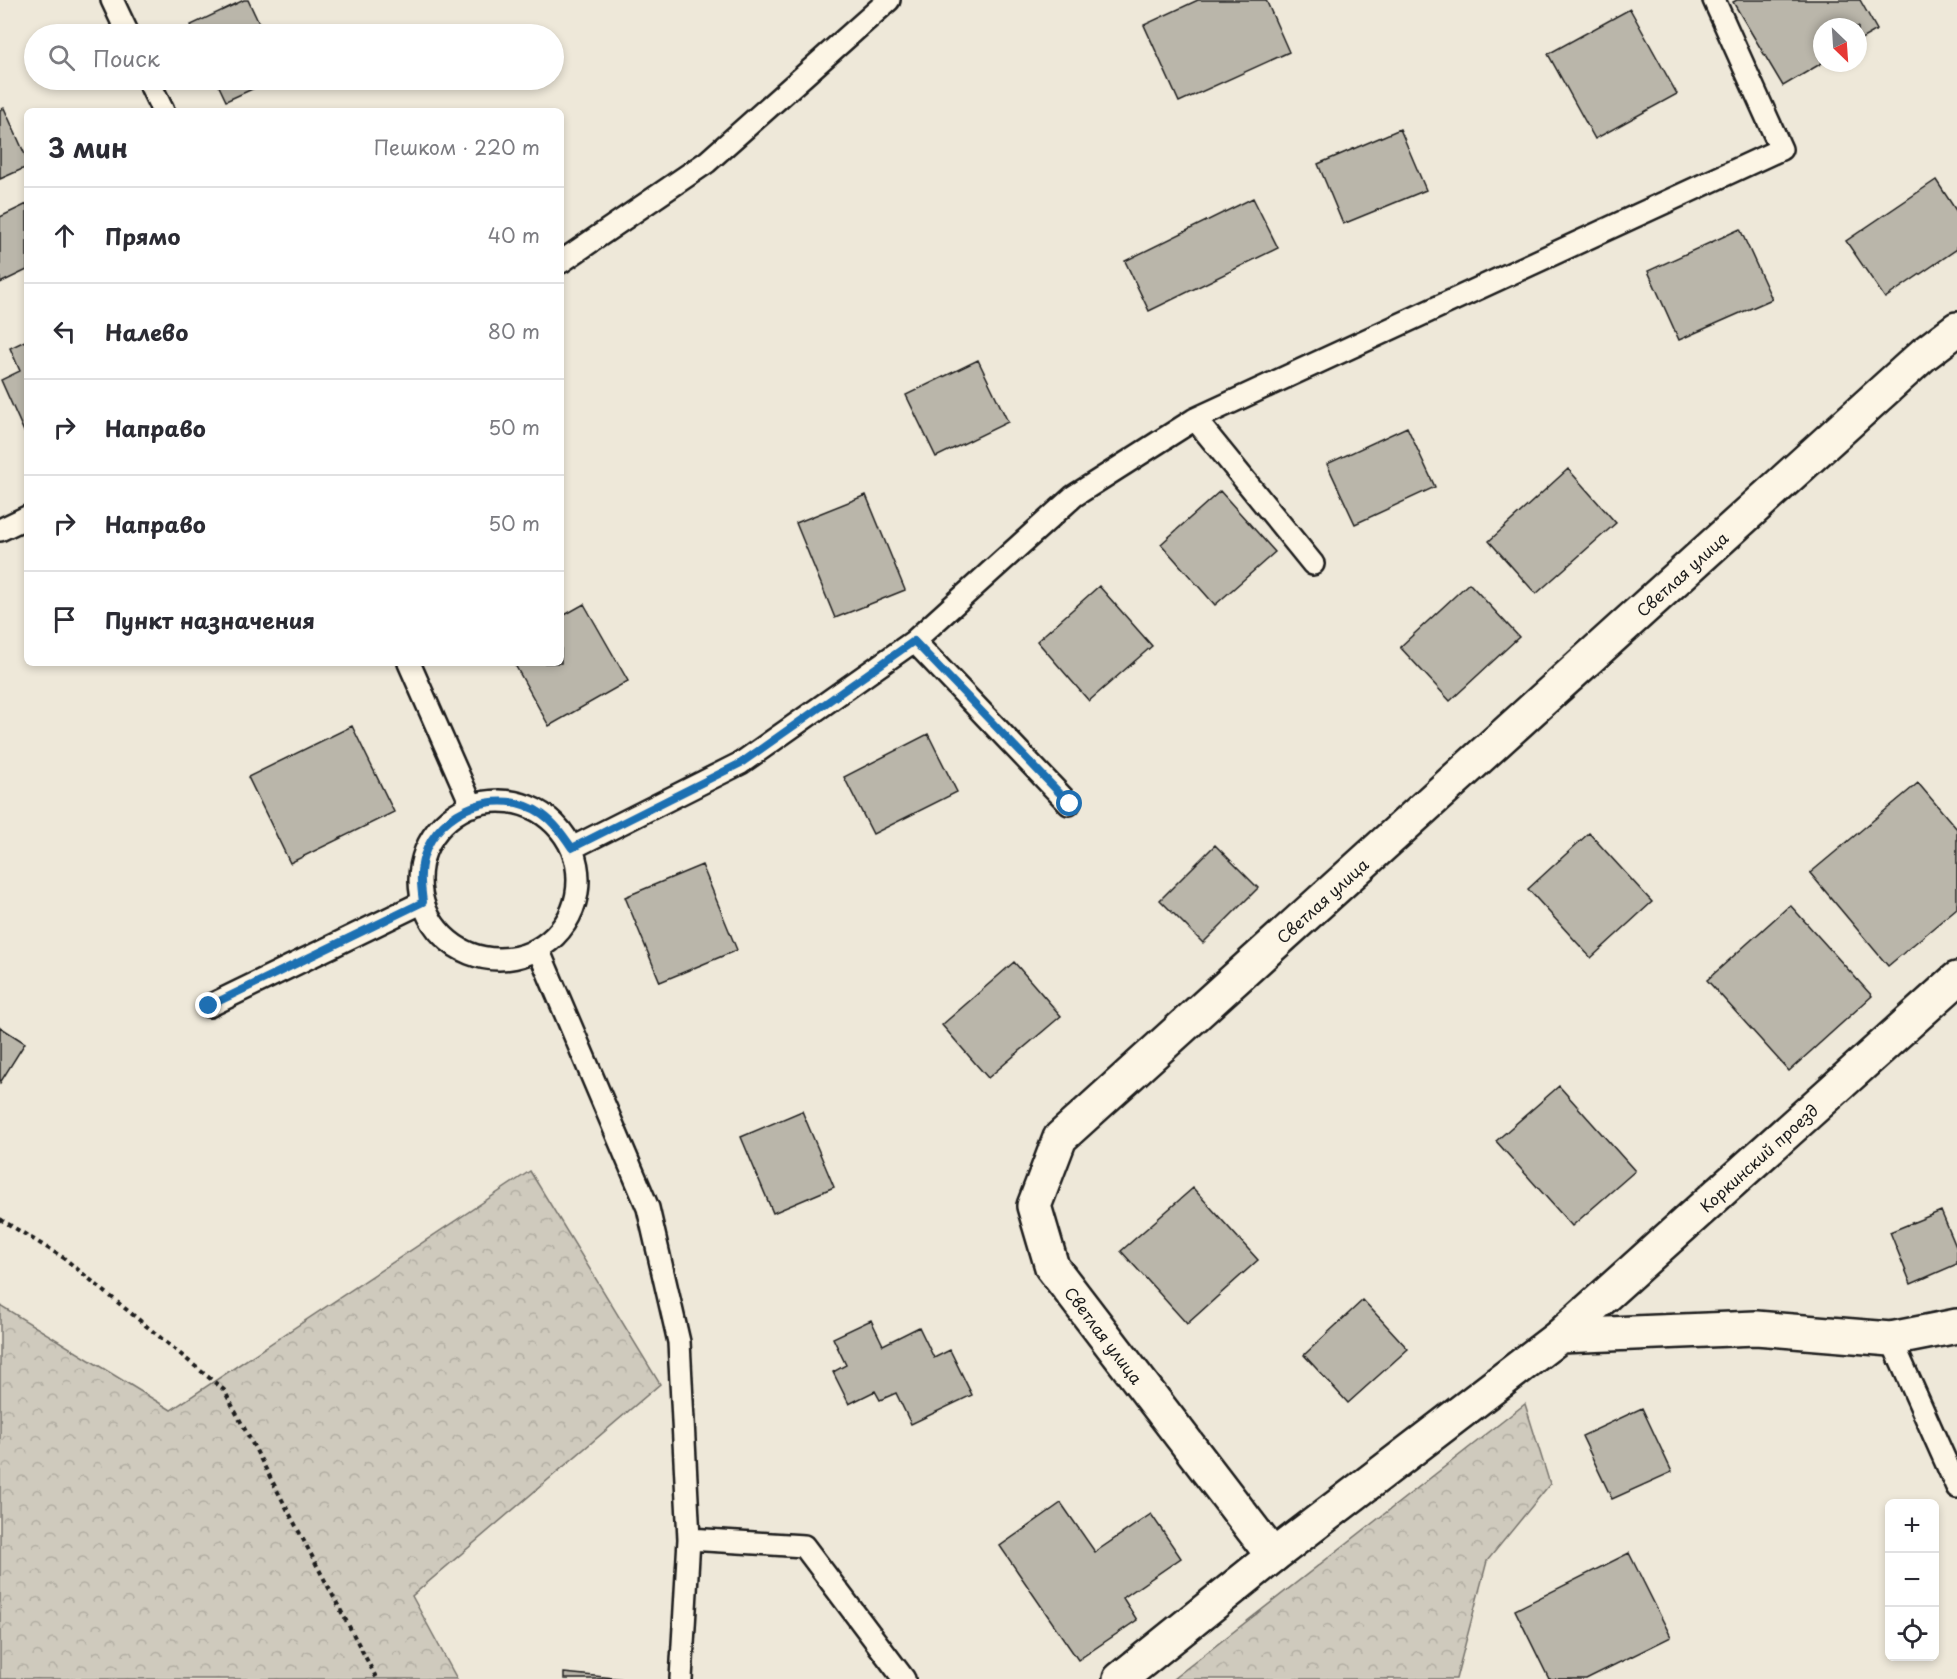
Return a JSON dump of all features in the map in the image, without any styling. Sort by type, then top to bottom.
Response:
[{"type":"street","name":"Светлая улица","points":[[1274,1556],[1052,1267],[1034,1206],[1060,1138],[1916,362],[1957,329]]},
{"type":"street","name":"Коркинский проезд","points":[[1120,1679],[1274,1556],[1560,1336],[1957,979]]},
{"type":"street","points":[[1560,1336],[1756,1328],[1891,1339],[1957,1326]]},
{"type":"lane","points":[[112,0],[123,24]]},
{"type":"lane","points":[[564,260],[707,162],[889,0]]},
{"type":"lane","points":[[572,848],[741,763],[914,641],[1074,496],[1195,419],[1781,149],[1714,0]]},
{"type":"lane","points":[[153,90],[162,108]]},
{"type":"lane","points":[[1195,419],[1313,564]]},
{"type":"lane","points":[[0,530],[24,518]]},
{"type":"lane","points":[[914,641],[1070,804]]},
{"type":"lane","points":[[410,666],[472,806]]},
{"type":"lane","points":[[495,801],[519,803],[541,813],[559,828],[572,848],[578,871],[578,894],[570,916],[556,934],[538,949],[516,957],[493,959],[470,954],[449,941],[433,924],[423,902],[420,879],[424,856],[435,835],[451,818],[472,806],[495,801]]},
{"type":"lane","points":[[209,1006],[423,902]]},
{"type":"lane","points":[[538,949],[648,1208],[679,1342],[689,1539],[681,1679]]},
{"type":"lane","points":[[1891,1339],[1957,1487]]},
{"type":"lane","points":[[689,1539],[804,1546],[904,1679]]},
{"type":"path","points":[[0,1220],[64,1258],[224,1390],[377,1679]]},
{"type":"green space","points":[[530,1171],[660,1384],[412,1596],[457,1679],[0,1679],[0,1305],[171,1410]]},
{"type":"green space","points":[[1525,1404],[1550,1484],[1487,1561],[1456,1679],[1173,1679]]},
{"type":"building","points":[[248,0],[259,24],[193,24]]},
{"type":"building","points":[[1198,0],[1266,0],[1289,52],[1179,102],[1144,25]]},
{"type":"building","points":[[1737,0],[1860,0],[1877,30],[1867,36],[1867,18],[1813,18],[1813,68],[1783,86],[1733,2]]},
{"type":"building","points":[[1630,9],[1677,94],[1595,139],[1548,54]]},
{"type":"building","points":[[221,90],[250,90],[226,101]]},
{"type":"building","points":[[4,108],[24,152],[24,168],[0,179],[0,110]]},
{"type":"building","points":[[1400,129],[1426,190],[1343,224],[1318,164]]},
{"type":"building","points":[[1936,180],[1957,212],[1957,249],[1885,298],[1846,241]]},
{"type":"building","points":[[1253,198],[1278,248],[1149,311],[1125,261]]},
{"type":"building","points":[[24,205],[24,271],[0,283],[0,217]]},
{"type":"building","points":[[1740,229],[1772,299],[1679,340],[1648,271]]},
{"type":"building","points":[[24,341],[24,432],[1,380],[20,371],[10,348]]},
{"type":"building","points":[[978,360],[1008,422],[936,457],[906,395]]},
{"type":"building","points":[[1407,427],[1435,487],[1355,524],[1327,464]]},
{"type":"building","points":[[1568,469],[1616,523],[1536,594],[1489,541]]},
{"type":"building","points":[[1220,491],[1275,552],[1215,605],[1161,544]]},
{"type":"building","points":[[866,495],[905,590],[835,618],[796,523]]},
{"type":"building","points":[[1469,583],[1519,637],[1450,701],[1400,647]]},
{"type":"building","points":[[1099,586],[1152,646],[1089,701],[1037,641]]},
{"type":"building","points":[[584,604],[628,681],[549,726],[516,666],[564,666],[564,615]]},
{"type":"building","points":[[352,726],[394,812],[290,863],[248,777]]},
{"type":"building","points":[[928,734],[957,792],[873,834],[844,777]]},
{"type":"building","points":[[1918,783],[1957,829],[1957,908],[1888,966],[1810,873]]},
{"type":"building","points":[[1589,833],[1652,902],[1591,958],[1528,889]]},
{"type":"building","points":[[1215,845],[1258,888],[1203,943],[1160,900]]},
{"type":"building","points":[[702,865],[737,950],[660,982],[625,897]]},
{"type":"building","points":[[1790,905],[1872,996],[1789,1071],[1707,980]]},
{"type":"building","points":[[1014,962],[1061,1016],[988,1078],[942,1025]]},
{"type":"building","points":[[0,1027],[25,1043],[0,1083]]},
{"type":"building","points":[[1559,1086],[1635,1171],[1572,1226],[1496,1141]]},
{"type":"building","points":[[802,1111],[834,1187],[773,1213],[741,1137]]},
{"type":"building","points":[[1193,1188],[1258,1260],[1187,1324],[1121,1251]]},
{"type":"building","points":[[1941,1211],[1957,1249],[1957,1264],[1911,1284],[1890,1232]]},
{"type":"building","points":[[1363,1300],[1408,1349],[1348,1403],[1304,1355]]},
{"type":"building","points":[[871,1320],[883,1345],[919,1327],[934,1358],[950,1350],[972,1395],[911,1424],[896,1393],[880,1400],[875,1391],[849,1404],[833,1372],[846,1365],[833,1338]]},
{"type":"building","points":[[1642,1408],[1672,1472],[1612,1499],[1582,1436]]},
{"type":"building","points":[[1061,1503],[1095,1552],[1151,1514],[1181,1558],[1123,1598],[1137,1620],[1078,1660],[1000,1546]]},
{"type":"building","points":[[1629,1553],[1671,1637],[1586,1679],[1549,1679],[1515,1610]]},
{"type":"building","points":[[564,1673],[625,1679],[564,1679]]},
{"type":"route","points":[[209,1006],[423,902],[420,879],[424,856],[435,835],[451,818],[472,806],[495,801],[519,803],[541,813],[559,828],[572,848],[741,763],[914,641],[1070,804]]}]
